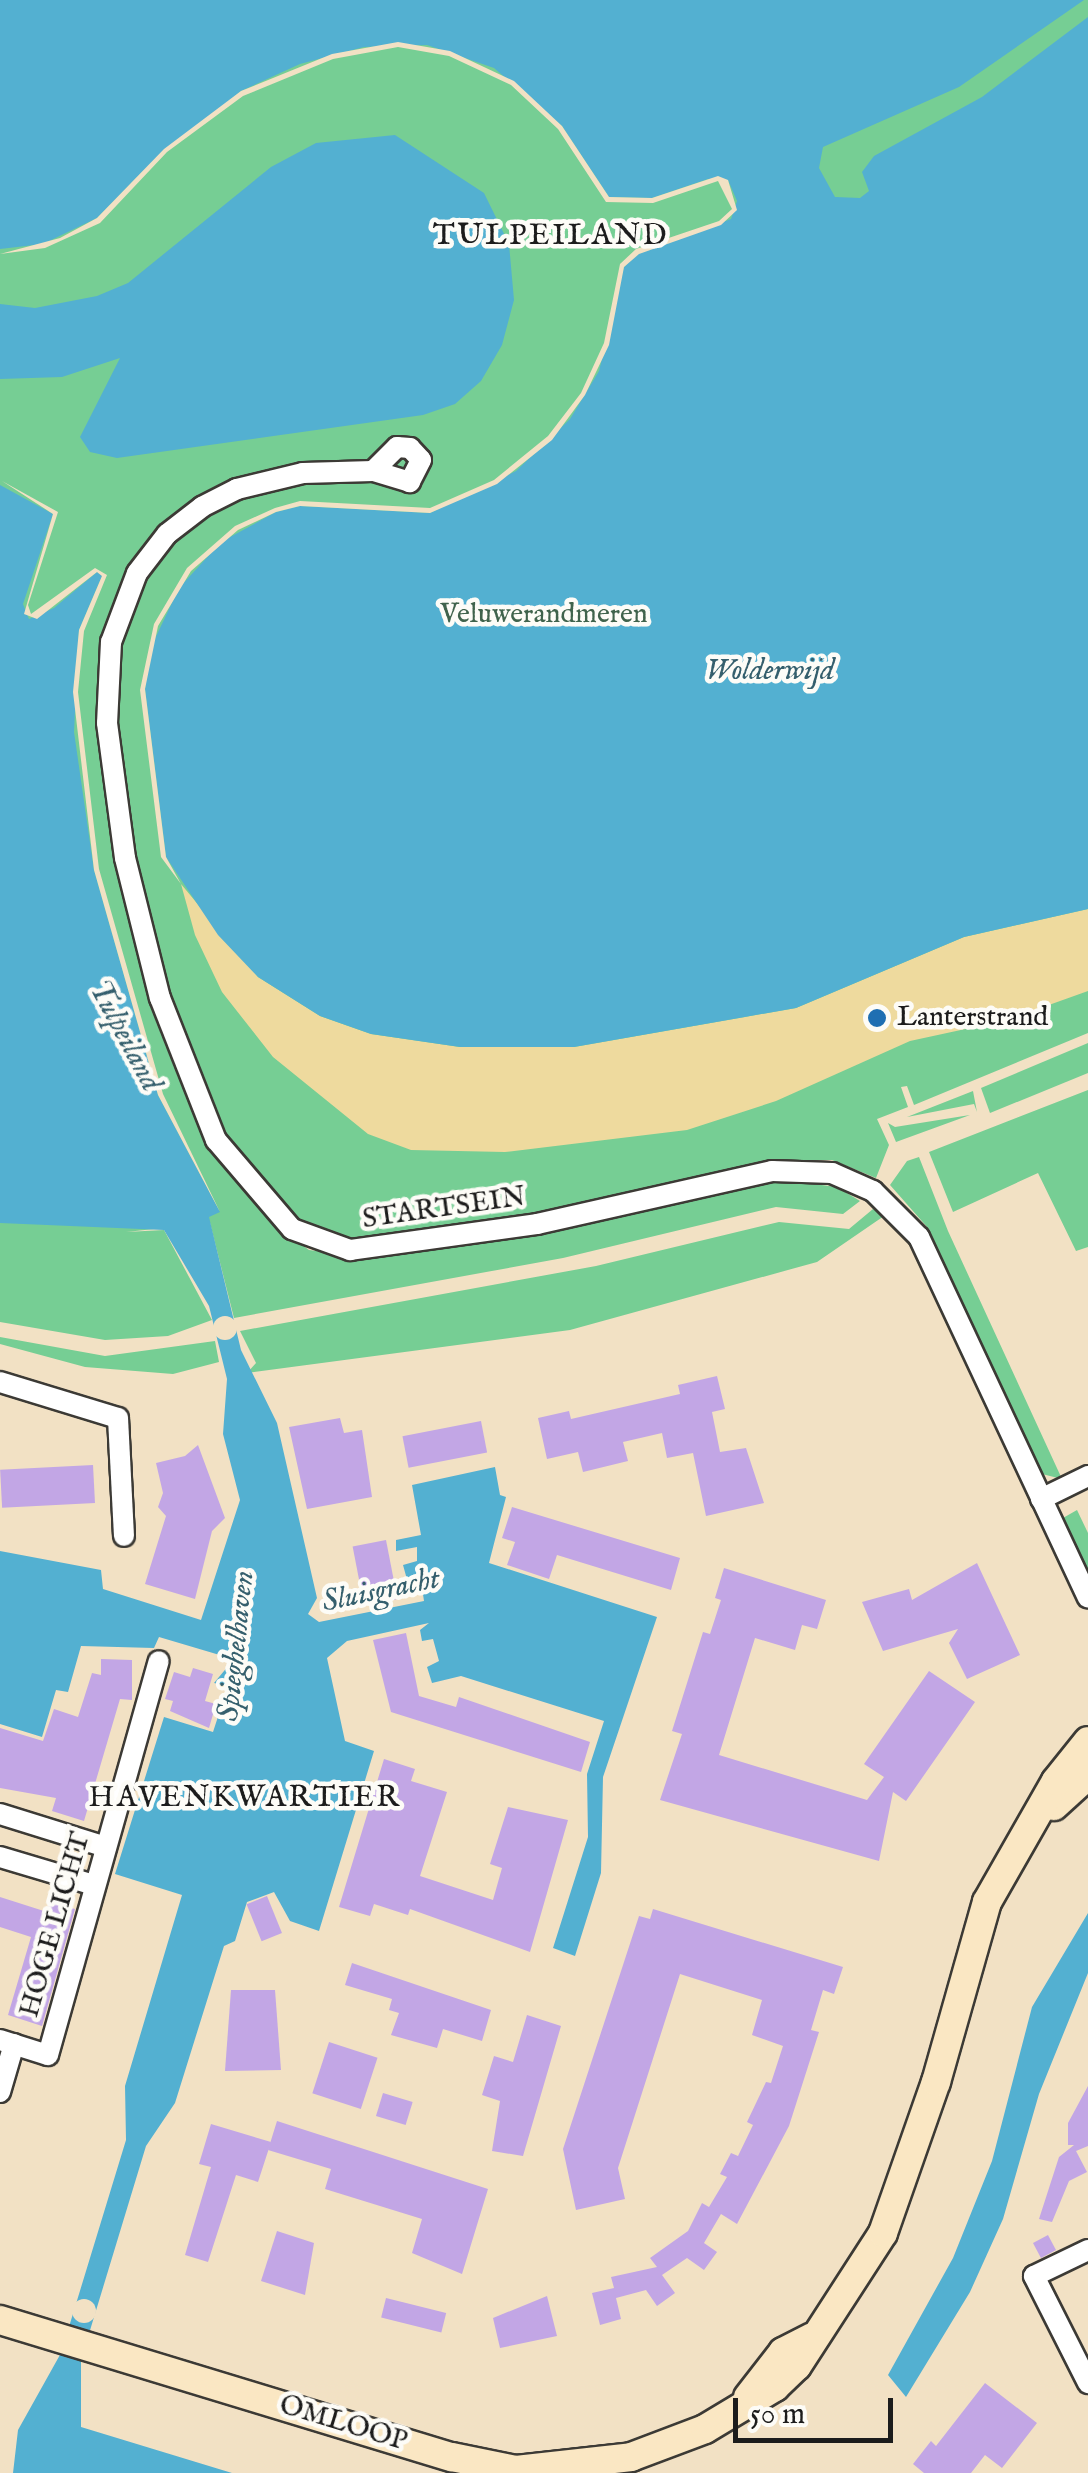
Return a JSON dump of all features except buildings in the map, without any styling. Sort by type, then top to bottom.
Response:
[{"type":"main road","name":"OMLOOP","points":[[0,2320],[452,2457],[516,2470],[631,2457],[705,2429],[742,2406],[782,2352],[812,2337],[883,2233],[931,2098],[987,1902],[1088,1741]]},
{"type":"main road","name":"OMLOOP","points":[[1031,1828],[1088,1775]]},
{"type":"street","name":"STARTSEIN","points":[[373,471],[279,477],[202,507],[167,534],[137,573],[111,642],[110,764],[134,905],[186,1074],[223,1151],[292,1229],[350,1250],[537,1224],[772,1171],[814,1170],[848,1179],[889,1203],[919,1237],[1088,1598]]},
{"type":"street","points":[[0,1382],[118,1418],[124,1536]]},
{"type":"street","points":[[1041,1499],[1088,1476]]},
{"type":"street","name":"HOGE LICHT","points":[[7,2042],[48,2055],[160,1661]]},
{"type":"street","points":[[0,1814],[106,1848]]},
{"type":"street","points":[[0,1857],[94,1886]]},
{"type":"street","points":[[0,2092],[7,2042]]},
{"type":"street","points":[[1088,2250],[1034,2276],[1088,2383]]},
{"type":"green space","name":"Veluwerandmeren","points":[[0,0],[1088,0],[1088,1033],[914,1105],[907,1086],[901,1087],[908,1107],[877,1119],[889,1145],[876,1178],[832,1160],[776,1160],[516,1218],[351,1242],[319,1234],[291,1217],[267,1219],[309,1250],[370,1258],[591,1222],[776,1179],[837,1187],[860,1201],[843,1214],[776,1207],[563,1258],[234,1318],[210,1223],[126,1232],[164,1230],[212,1320],[168,1336],[105,1340],[0,1322]]},
{"type":"green space","points":[[1088,1043],[1088,1073],[990,1113],[981,1088]]},
{"type":"green space","points":[[1088,1090],[1088,1247],[1076,1251],[1038,1173],[953,1212],[929,1152]]},
{"type":"green space","points":[[973,1091],[977,1112],[974,1104],[907,1117]]},
{"type":"green space","points":[[970,1115],[896,1142],[888,1123],[895,1127]]},
{"type":"green space","points":[[919,1157],[948,1231],[1062,1479],[1042,1474],[928,1228],[890,1185],[907,1161]]},
{"type":"green space","points":[[873,1209],[884,1216],[817,1262],[570,1330],[247,1373],[256,1363],[240,1331],[596,1266],[779,1222],[849,1229]]},
{"type":"green space","points":[[0,1337],[105,1356],[215,1341],[219,1362],[173,1374],[85,1367],[0,1344]]},
{"type":"green space","points":[[1077,1510],[1088,1533],[1088,1573],[1063,1518]]},
{"type":"sand","name":"Lanterstrand","points":[[181,884],[258,977],[320,1016],[371,1034],[460,1047],[574,1047],[796,1008],[964,937],[1088,909],[1088,991],[1007,1020],[910,1041],[776,1101],[687,1130],[505,1152],[411,1150],[368,1134],[273,1057],[222,992],[195,935]]},
{"type":"water","name":"Wolderwijd","points":[[0,0],[1084,0],[959,87],[823,147],[819,168],[835,197],[860,198],[869,191],[862,172],[874,156],[982,97],[1088,17],[1088,909],[964,937],[796,1008],[574,1047],[460,1047],[371,1034],[320,1016],[258,977],[218,935],[166,857],[145,689],[151,647],[179,588],[221,542],[276,512],[300,506],[430,513],[516,471],[570,419],[599,371],[624,267],[638,254],[731,219],[737,201],[728,180],[708,179],[652,198],[609,197],[562,126],[494,68],[427,45],[364,47],[300,64],[241,91],[142,172],[97,218],[43,244],[0,249]]},
{"type":"water","points":[[395,135],[484,193],[509,244],[514,300],[502,345],[481,381],[455,404],[423,415],[117,458],[90,452],[80,437],[120,358],[62,377],[0,379],[0,304],[35,308],[97,296],[128,283],[271,167],[316,143]]},
{"type":"water","points":[[0,485],[53,514],[23,604],[29,619],[54,608],[97,572],[102,576],[79,630],[74,732],[94,870],[158,1095],[220,1212],[209,1217],[241,1350],[277,1423],[317,1598],[308,1614],[319,1622],[424,1601],[421,1581],[408,1583],[403,1565],[417,1561],[417,1547],[396,1551],[396,1540],[421,1535],[412,1485],[495,1467],[500,1495],[506,1497],[489,1563],[657,1617],[603,1777],[601,1873],[575,1956],[553,1948],[588,1837],[587,1774],[604,1721],[461,1676],[432,1683],[427,1667],[439,1661],[433,1639],[422,1641],[420,1630],[429,1623],[347,1641],[327,1658],[345,1741],[374,1751],[319,1931],[290,1921],[274,1892],[247,1902],[235,1941],[224,1946],[175,2103],[146,2146],[81,2360],[81,2427],[232,2473],[13,2473],[18,2430],[61,2353],[126,2140],[125,2086],[182,1895],[115,1874],[164,1717],[213,1732],[228,1686],[214,1683],[229,1665],[223,1656],[159,1637],[154,1648],[81,1646],[68,1692],[56,1690],[42,1737],[0,1724],[0,1551],[101,1570],[103,1589],[201,1620],[240,1500],[223,1434],[227,1379],[209,1306],[164,1230],[0,1223]]},
{"type":"water","points":[[1088,1913],[1088,1973],[1039,2094],[1003,2219],[970,2292],[906,2397],[888,2375],[953,2258],[992,2161],[1032,2007]]},
{"type":"pier","points":[[398,42],[450,51],[514,81],[562,126],[609,197],[652,198],[718,176],[728,180],[737,210],[721,225],[639,254],[624,267],[609,345],[585,395],[552,440],[497,484],[430,513],[300,506],[276,512],[238,530],[191,571],[158,626],[145,689],[166,857],[181,884],[161,857],[140,690],[154,624],[187,568],[235,526],[275,508],[300,501],[430,508],[494,480],[548,436],[581,393],[604,343],[620,264],[636,249],[719,221],[732,209],[718,181],[653,203],[606,202],[558,129],[511,85],[449,56],[398,47],[333,59],[243,96],[167,152],[100,223],[45,248],[0,254],[60,238],[97,218],[164,149],[241,91],[332,54]]},
{"type":"pier","points":[[2,481],[58,512],[28,605],[31,614],[95,568],[107,575],[84,631],[78,692],[99,869],[163,1094],[220,1212],[158,1095],[94,870],[73,692],[79,630],[102,576],[97,572],[37,619],[24,614],[53,514]]},
{"type":"pier","points":[[225,1316],[237,1328],[225,1340],[213,1328]]},
{"type":"pier","points":[[84,2299],[96,2311],[84,2323],[72,2311]]},
{"type":"place","name":"Lanterstrand","points":[[877,1018]]},
{"type":"district","name":"TULPEILAND","points":[[551,236]]},
{"type":"district","name":"HAVENKWARTIER","points":[[245,1798]]},
{"type":"water label","name":"Tulpeiland","points":[[124,1036]]},
{"type":"water label","name":"Sluisgracht","points":[[381,1591]]},
{"type":"water label","name":"Spieghelhaven","points":[[237,1646]]}]
